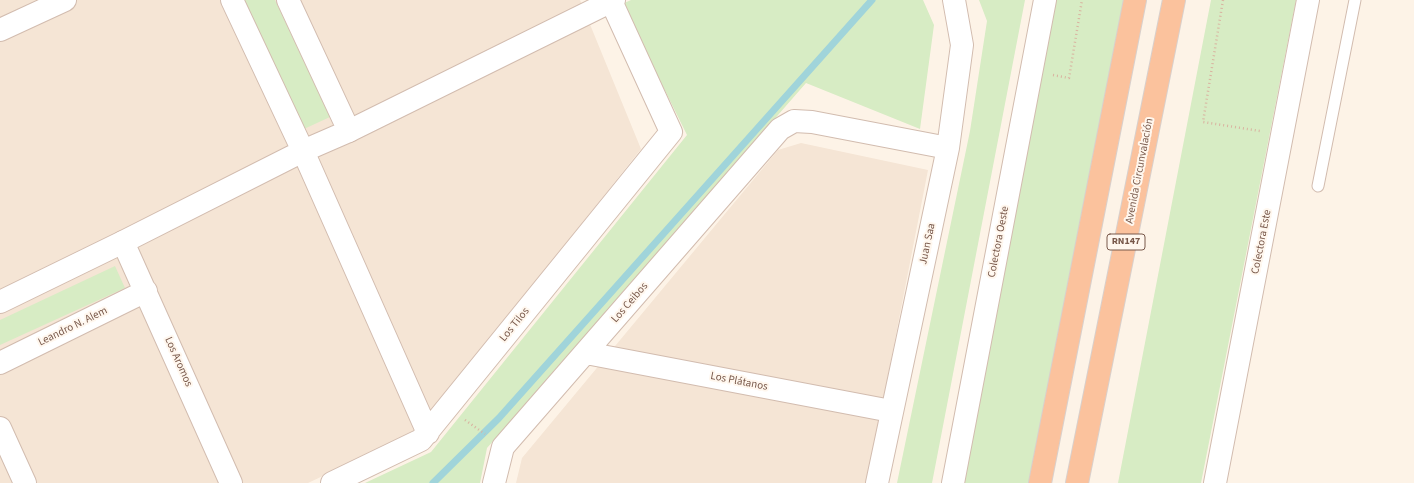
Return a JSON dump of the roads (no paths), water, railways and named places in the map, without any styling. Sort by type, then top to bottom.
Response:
[{"type":"highway","points":[[1040,483],[1135,0]]},
{"type":"highway","name":"Avenida Circunvalación","points":[[1077,483],[1174,0]]},
{"type":"street","points":[[0,30],[65,0]]},
{"type":"street","points":[[232,0],[303,151],[428,433]]},
{"type":"street","points":[[288,0],[349,131]]},
{"type":"street","name":"Colectora Oeste","points":[[953,483],[1045,0]]},
{"type":"street","name":"Colectora Este","points":[[1215,483],[1308,0]]},
{"type":"street","points":[[0,302],[303,151],[349,131],[612,1]]},
{"type":"street","name":"Los Tilos","points":[[332,483],[421,440],[428,433],[671,132],[612,1]]},
{"type":"street","name":"Juan Saa","points":[[876,483],[948,148],[962,45],[955,2]]},
{"type":"street","name":"Los Ceibos","points":[[494,483],[503,447],[780,130],[794,121],[812,122],[948,148]]},
{"type":"street","name":"Los Aromos","points":[[123,242],[231,483]]},
{"type":"street","name":"Leandro N. Alem","points":[[0,363],[146,291]]},
{"type":"street","name":"Los Plátanos","points":[[586,353],[891,411]]},
{"type":"street","points":[[0,428],[25,483]]},
{"type":"lane","points":[[1318,186],[1355,0]]},
{"type":"waterway","points":[[433,483],[499,418],[872,0]]}]
